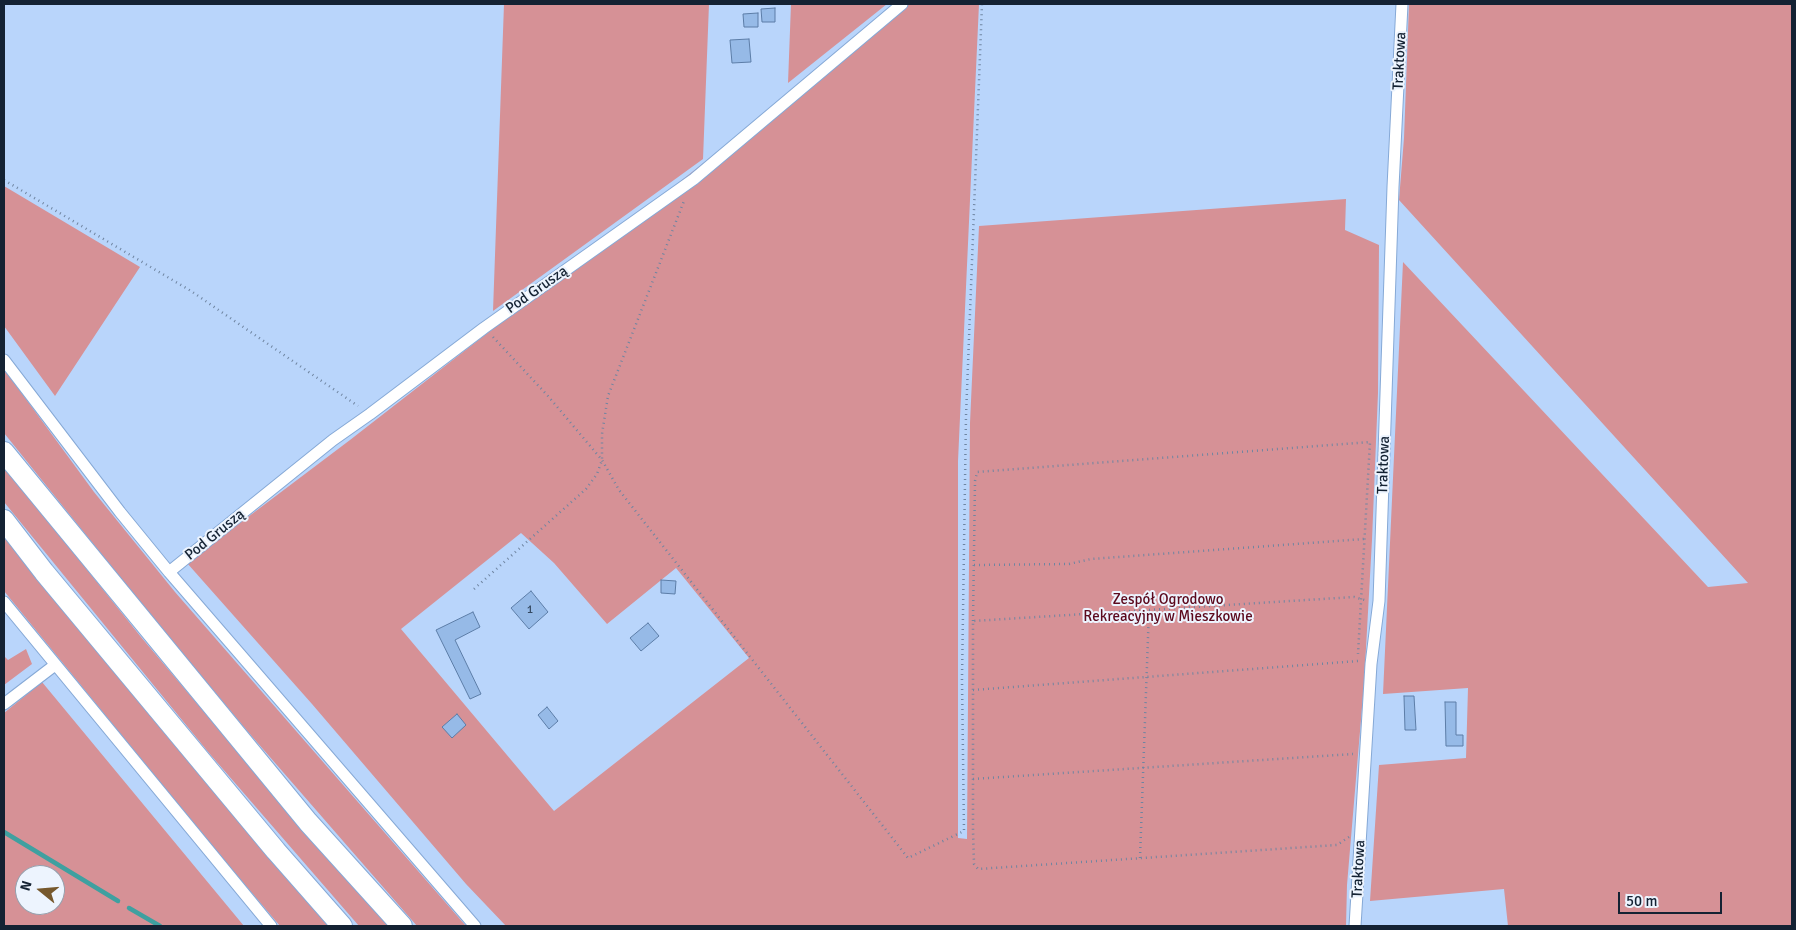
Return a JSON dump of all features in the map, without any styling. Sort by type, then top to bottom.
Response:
[{"type":"highway","points":[[4,452],[308,822],[402,926]]},
{"type":"highway","points":[[4,520],[44,572],[258,829],[342,926]]},
{"type":"street","name":"Pod Gruszą","points":[[169,572],[332,440],[370,414],[484,328],[694,179],[902,4]]},
{"type":"street","name":"Traktowa","points":[[1356,926],[1371,664],[1379,601],[1393,196],[1402,4]]},
{"type":"street","points":[[4,360],[120,512],[169,572],[475,926]]},
{"type":"street","points":[[4,602],[271,926]]},
{"type":"street","points":[[4,704],[55,665]]},
{"type":"path","points":[[484,328],[548,396],[602,460],[619,490],[908,858],[964,831],[962,679],[966,416],[982,4]]},
{"type":"path","points":[[474,589],[586,489],[597,474],[602,460],[602,434],[608,396],[653,285],[677,217],[694,179]]},
{"type":"path","points":[[4,180],[191,291],[370,414]]},
{"type":"path","points":[[972,690],[1358,661],[1370,442],[977,472],[975,480],[972,690],[974,864],[978,869],[1337,845],[1349,837]]},
{"type":"path","points":[[974,565],[1069,564],[1091,559],[1364,539]]},
{"type":"path","points":[[973,621],[1354,597],[1368,601]]},
{"type":"path","points":[[1140,858],[1149,610]]},
{"type":"path","points":[[973,779],[1353,754],[1352,763]]},
{"type":"green space","points":[[504,4],[709,4],[703,159],[493,311]]},
{"type":"green space","points":[[791,4],[887,4],[788,83]]},
{"type":"green space","name":"Zespół Ogrodowo Rekreacyjny w Mieszkowie","points":[[905,4],[979,4],[958,461],[958,838],[967,839],[970,423],[979,226],[1346,199],[1345,230],[1379,245],[1378,393],[1372,540],[1364,684],[1347,885],[1346,926],[506,926],[466,884],[312,704],[187,563],[350,440]],"holes":[[[521,533],[554,563],[607,624],[676,568],[749,658],[554,811],[401,629]]]},
{"type":"green space","points":[[1409,4],[1792,4],[1792,926],[1508,926],[1504,889],[1370,901],[1379,765],[1466,758],[1468,688],[1383,694],[1403,262],[1708,587],[1748,583],[1399,200],[1404,138]]},
{"type":"green space","points":[[4,186],[140,267],[55,396],[4,326]]},
{"type":"green space","points":[[4,369],[94,492],[175,592],[466,926],[417,926],[249,733],[152,617],[4,433]]},
{"type":"green space","points":[[4,466],[141,637],[389,926],[359,926],[209,753],[4,502]]},
{"type":"green space","points":[[4,536],[170,740],[331,926],[280,926],[208,841],[4,591]]},
{"type":"green space","points":[[26,649],[32,664],[4,685],[4,656],[8,660]]},
{"type":"green space","points":[[42,682],[244,926],[4,926],[4,713]]},
{"type":"building","points":[[775,8],[775,22],[762,22],[761,9]]},
{"type":"building","points":[[758,13],[758,27],[744,27],[743,14]]},
{"type":"building","points":[[749,39],[751,62],[732,63],[730,40]]},
{"type":"building","points":[[661,580],[676,581],[675,594],[661,593]]},
{"type":"building","points":[[531,591],[548,612],[529,629],[511,608]]},
{"type":"building","points":[[473,612],[480,627],[455,640],[481,694],[470,699],[436,630]]},
{"type":"building","points":[[648,623],[659,636],[641,651],[630,638]]},
{"type":"building","points":[[1404,696],[1414,696],[1416,730],[1405,730]]},
{"type":"building","points":[[1445,702],[1456,702],[1456,735],[1463,735],[1463,746],[1446,746]]},
{"type":"building","points":[[547,707],[558,721],[549,729],[538,715]]},
{"type":"building","points":[[457,714],[466,725],[452,738],[442,727]]},
{"type":"waterway","points":[[4,832],[118,901]]},
{"type":"waterway","points":[[129,908],[160,926]]}]
